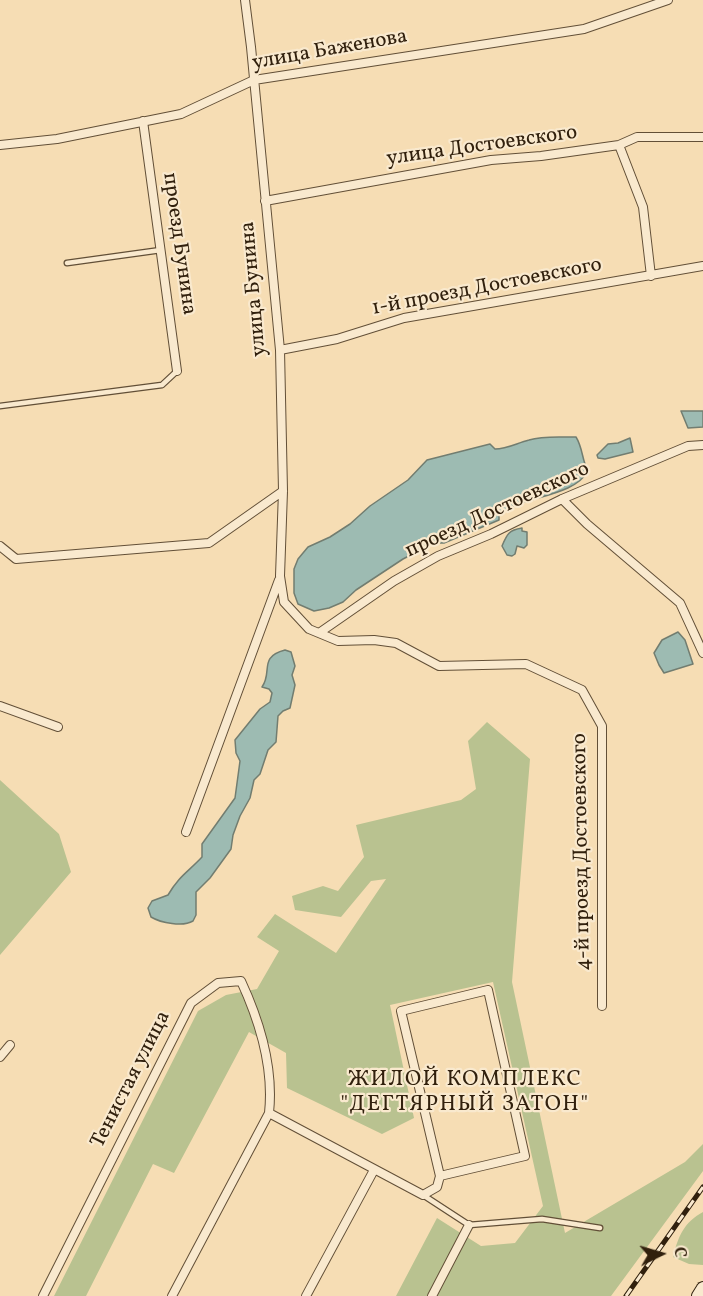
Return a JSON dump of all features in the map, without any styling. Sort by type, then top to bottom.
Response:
[{"type":"main road","points":[[698,1296],[703,1288]]},
{"type":"street","name":"улица Бунина","points":[[245,0],[280,350],[283,491],[280,576]]},
{"type":"street","name":"улица Баженова","points":[[0,145],[57,139],[181,114],[254,80],[584,29],[668,0]]},
{"type":"street","name":"проезд Бунина","points":[[143,121],[177,371]]},
{"type":"street","name":"улица Достоевского","points":[[265,201],[491,160],[619,145],[637,137],[703,136]]},
{"type":"street","points":[[619,145],[644,207],[651,276]]},
{"type":"street","name":"1-й проезд Достоевского","points":[[280,350],[337,339],[404,318],[703,266]]},
{"type":"street","name":"проезд Достоевского","points":[[319,633],[394,581],[438,556],[491,534],[562,499],[688,446],[703,445]]},
{"type":"street","points":[[0,546],[15,559],[208,543],[283,491]]},
{"type":"street","points":[[562,499],[587,524],[681,603],[703,653]]},
{"type":"street","points":[[280,576],[284,602],[309,629],[319,633]]},
{"type":"street","points":[[186,832],[280,576]]},
{"type":"street","name":"4-й проезд Достоевского","points":[[319,633],[338,641],[374,640],[396,643],[439,666],[526,664],[582,690],[602,726],[602,1006]]},
{"type":"street","points":[[0,706],[58,727]]},
{"type":"street","name":"Тенистая улица","points":[[43,1296],[191,1003],[219,983],[241,981],[252,1004],[268,1058],[269,1113]]},
{"type":"street","points":[[172,1296],[269,1113],[423,1195],[437,1187],[440,1176],[401,1011],[488,990],[525,1156],[440,1176]]},
{"type":"street","points":[[0,1057],[10,1045]]},
{"type":"street","points":[[306,1296],[374,1170]]},
{"type":"street","points":[[432,1296],[469,1225]]},
{"type":"lane","points":[[67,263],[161,250]]},
{"type":"lane","points":[[0,406],[162,385],[177,371]]},
{"type":"lane","points":[[423,1195],[469,1225],[542,1219],[600,1228]]},
{"type":"green space","points":[[487,722],[530,759],[512,982],[565,1233],[685,1162],[703,1144],[703,1171],[611,1296],[396,1296],[437,1218],[481,1246],[515,1243],[543,1206],[493,982],[390,1005],[414,1118],[382,1134],[287,1088],[286,1053],[249,1032],[174,1173],[153,1164],[86,1296],[54,1296],[198,1011],[226,995],[257,989],[279,951],[257,937],[275,914],[336,953],[386,879],[371,881],[341,917],[295,910],[292,896],[323,886],[338,891],[364,857],[356,825],[461,800],[476,789],[468,741]]},
{"type":"green space","points":[[0,780],[59,834],[71,872],[0,955]]},
{"type":"green space","points":[[703,1212],[703,1265],[689,1264],[673,1257],[686,1225]]},
{"type":"water","points":[[681,411],[703,411],[703,427],[688,428]]},
{"type":"water","points":[[576,437],[588,471],[581,480],[560,491],[509,508],[499,514],[499,520],[444,543],[434,543],[403,559],[356,590],[343,602],[314,611],[298,604],[294,593],[294,569],[298,559],[308,547],[350,524],[370,506],[408,480],[427,460],[490,444],[495,449],[499,449],[536,438]]},
{"type":"water","points":[[630,438],[633,452],[605,459],[598,458],[597,455],[608,444]]},
{"type":"water","points":[[522,528],[522,531],[527,532],[527,545],[524,548],[517,546],[515,554],[507,555],[502,546],[505,538],[511,531]]},
{"type":"water","points":[[678,632],[685,640],[693,664],[664,673],[654,653],[662,640]]},
{"type":"water","points":[[285,650],[291,652],[295,666],[292,675],[295,685],[290,708],[278,716],[276,742],[268,750],[260,774],[254,780],[250,798],[233,835],[231,849],[210,878],[196,892],[196,915],[193,921],[178,924],[155,919],[151,917],[148,908],[152,901],[168,895],[202,857],[202,844],[235,798],[240,761],[236,753],[235,740],[260,709],[270,702],[272,693],[269,689],[262,687],[269,661],[277,653]]},
{"type":"railway","points":[[626,1296],[703,1187]]},
{"type":"district","name":"ЖИЛОЙ КОМПЛЕКС \"ДЕГТЯРНЫЙ ЗАТОН\"","points":[[465,1094]]}]
